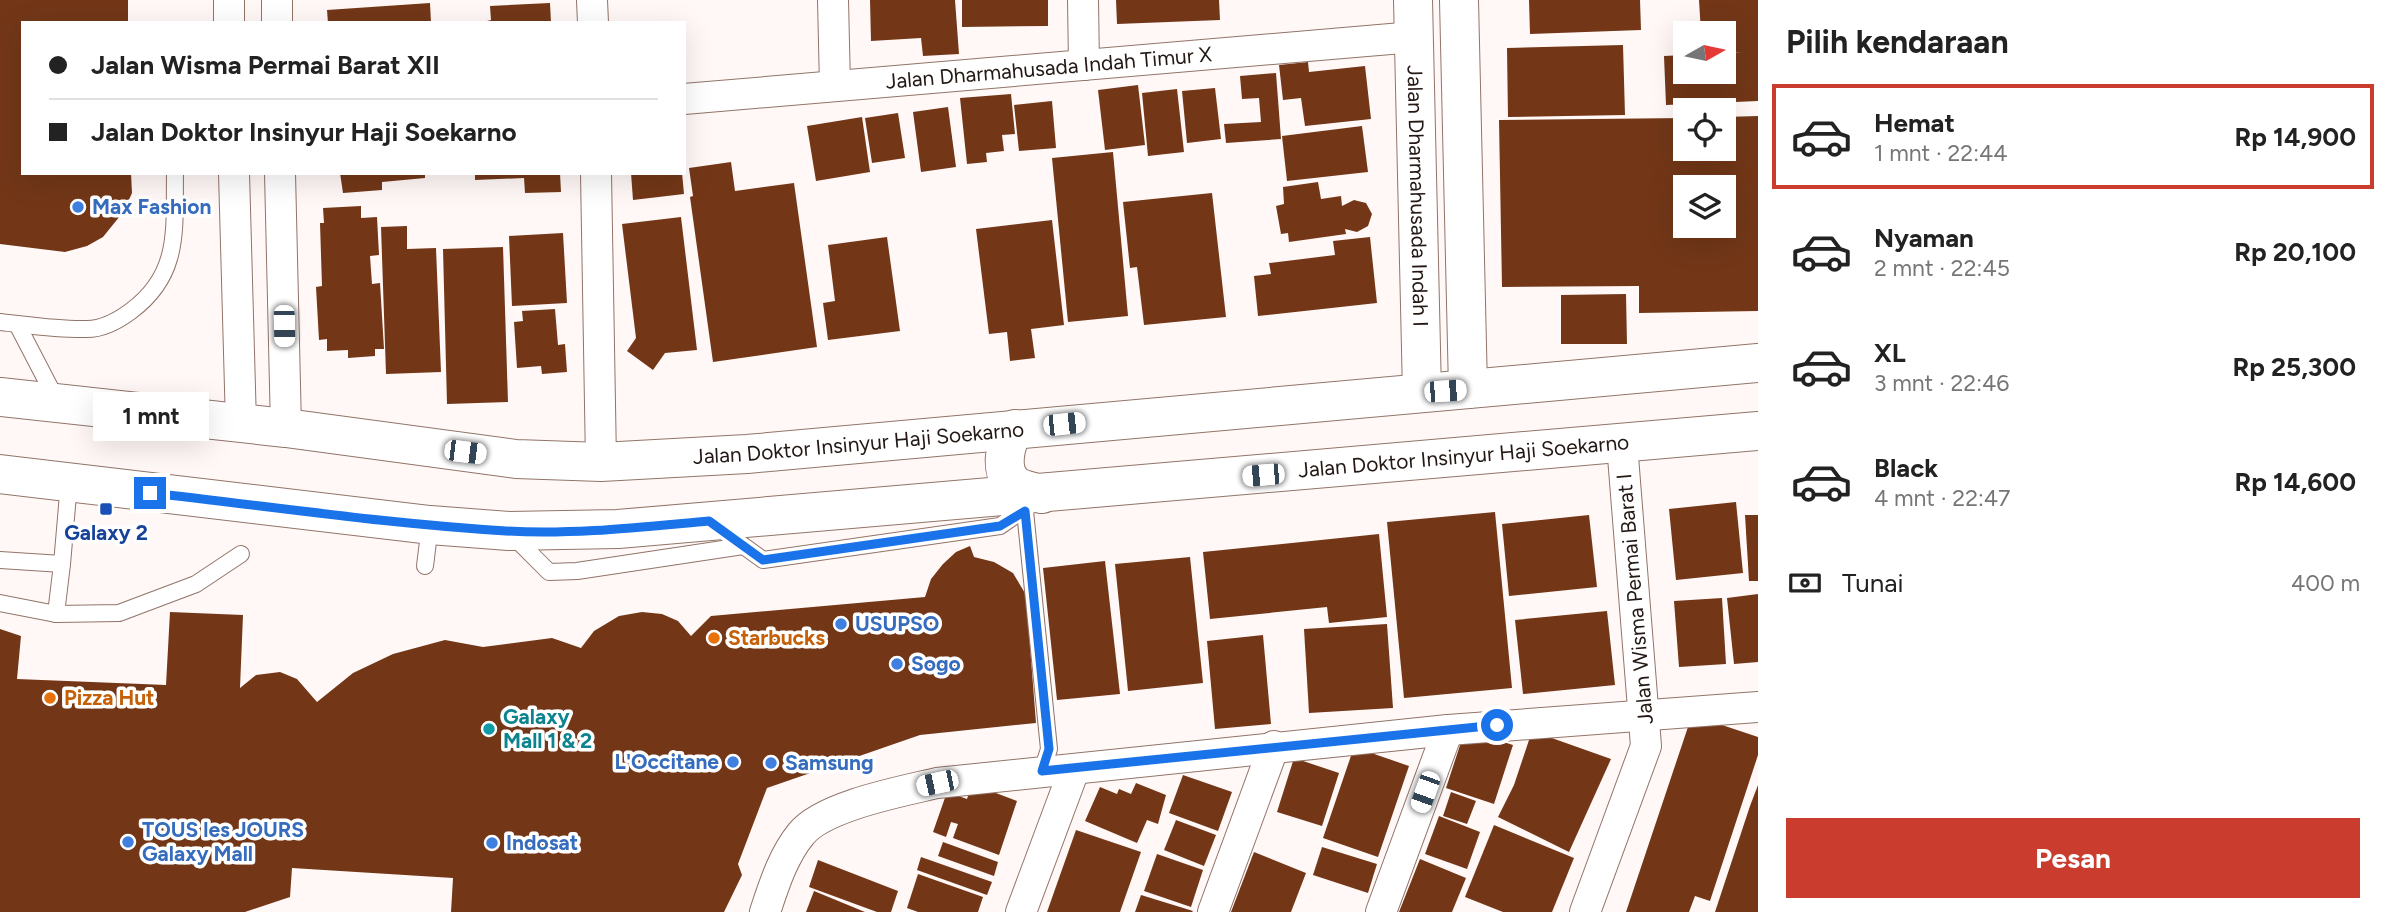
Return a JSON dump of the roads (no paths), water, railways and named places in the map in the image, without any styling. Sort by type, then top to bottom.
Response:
[{"type":"main road","points":[[1459,0],[1468,389]]},
{"type":"main road","name":"Jalan Dharmahusada Indah I","points":[[1414,18],[1422,393]]},
{"type":"main road","name":"Jalan Doktor Insinyur Haji Soekarno","points":[[0,397],[286,428],[516,459],[601,462],[747,454],[1758,363]]},
{"type":"main road","points":[[1015,429],[1006,442],[1008,477],[1034,503]]},
{"type":"main road","name":"Jalan Doktor Insinyur Haji Soekarno","points":[[0,474],[429,525],[509,531],[618,529],[709,521],[1034,503],[1758,431]]},
{"type":"street","points":[[277,0],[277,21]]},
{"type":"street","points":[[592,0],[593,21]]},
{"type":"street","points":[[833,0],[835,86]]},
{"type":"street","points":[[1083,0],[1084,65]]},
{"type":"street","name":"Jalan Dharmahusada Indah Timur X","points":[[686,99],[1084,65],[1414,18]]},
{"type":"street","points":[[234,175],[241,425]]},
{"type":"street","points":[[281,175],[286,428]]},
{"type":"street","points":[[596,175],[601,462]]},
{"type":"street","name":"Jalan Wisma Permai Barat I","points":[[1586,912],[1646,746],[1622,444]]},
{"type":"street","points":[[765,912],[779,871],[802,832],[830,815],[875,797],[937,783],[1274,746],[1645,713],[1758,707]]},
{"type":"street","points":[[1381,912],[1448,730]]},
{"type":"street","points":[[1213,912],[1274,746]]},
{"type":"street","points":[[1021,912],[1058,771]]},
{"type":"lane","points":[[8,323],[89,330],[119,320],[150,296],[168,268],[173,241],[175,175]]},
{"type":"lane","points":[[8,323],[58,404]]},
{"type":"lane","points":[[56,614],[69,483]]},
{"type":"lane","points":[[709,521],[763,560],[1000,526],[1034,503]]},
{"type":"lane","points":[[1034,503],[1049,749],[1058,771]]},
{"type":"lane","points":[[425,566],[429,525]]},
{"type":"lane","points":[[509,531],[549,572],[577,571],[743,546]]},
{"type":"lane","points":[[0,603],[56,614],[119,613],[196,584],[241,554]]},
{"type":"lane","points":[[0,560],[62,564]]},
{"type":"place","name":"Max Fashion","points":[[78,207]]},
{"type":"place","name":"Galaxy 2","points":[[106,509]]},
{"type":"place","name":"USUPSO","points":[[841,624]]},
{"type":"place","name":"Starbucks","points":[[714,638]]},
{"type":"place","name":"Sogo","points":[[897,664]]},
{"type":"place","name":"Pizza Hut","points":[[50,698]]},
{"type":"place","name":"Galaxy Mall 1 & 2","points":[[489,729]]},
{"type":"place","name":"L'Occitane","points":[[733,762]]},
{"type":"place","name":"Samsung","points":[[771,763]]},
{"type":"place","name":"TOUS les JOURS Galaxy Mall","points":[[128,842]]},
{"type":"place","name":"Indosat","points":[[492,843]]}]
